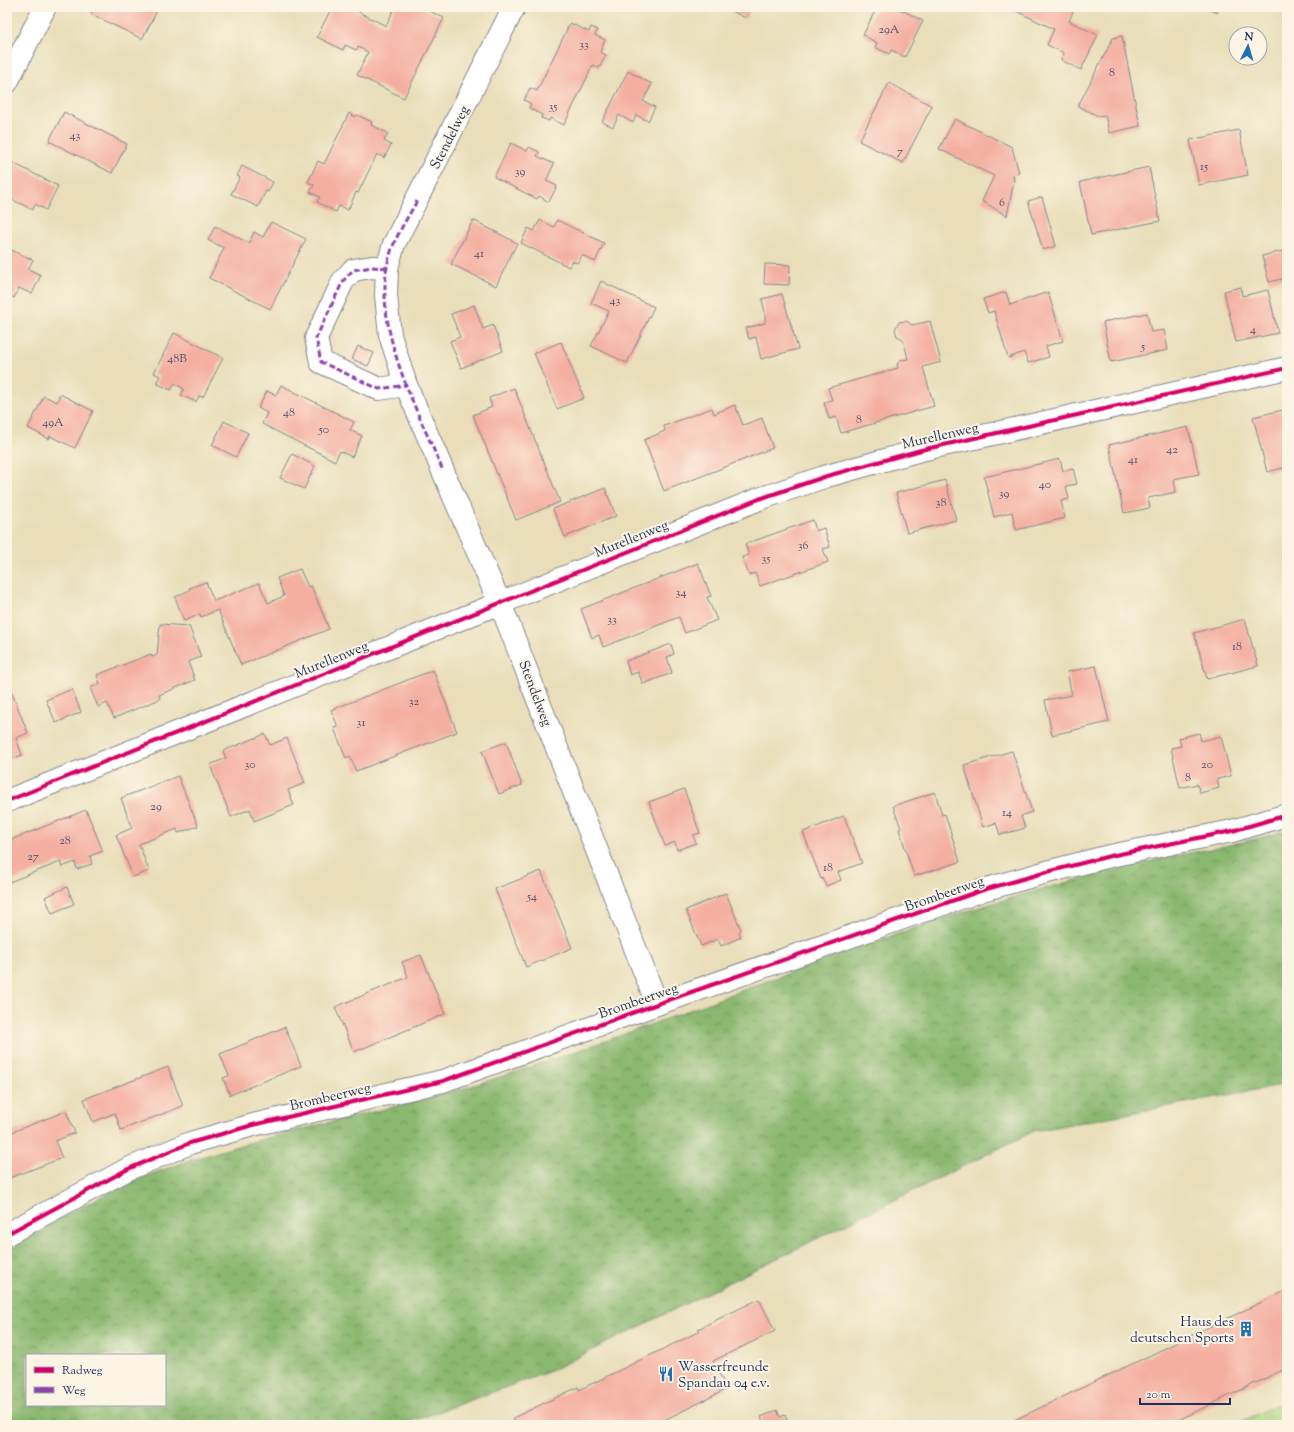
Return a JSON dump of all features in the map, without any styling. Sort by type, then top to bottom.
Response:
[{"type":"street","points":[[7,82],[45,7]]},
{"type":"street","name":"Stendelweg","points":[[514,7],[394,244],[387,268],[386,295],[390,335],[406,385],[500,604],[657,1004]]},
{"type":"street","points":[[387,268],[372,267],[353,270],[343,281],[316,338],[321,362],[379,389],[406,385]]},
{"type":"street","name":"Murellenweg","points":[[7,801],[759,499],[827,476],[920,450],[1287,368]]},
{"type":"street","name":"Brombeerweg","points":[[7,1234],[128,1169],[190,1143],[253,1125],[443,1081],[657,1004],[983,890],[1110,856],[1232,832],[1287,815]]},
{"type":"green space","points":[[1287,830],[1287,1084],[1034,1131],[548,1372],[402,1425],[7,1425],[7,1251],[74,1211],[109,1193],[144,1177],[229,1148],[448,1093],[491,1080],[605,1041],[888,937],[945,918],[1107,872],[1240,843]]},
{"type":"green space","points":[[1283,1402],[1287,1409],[1287,1425],[1234,1425]]},
{"type":"building","points":[[94,7],[148,7],[157,11],[142,39],[91,14]]},
{"type":"building","points":[[332,7],[349,7],[386,26],[395,7],[421,7],[444,18],[404,98],[357,75],[368,52],[358,47],[356,50],[345,45],[343,50],[317,37]]},
{"type":"building","points":[[723,7],[752,7],[746,18]]},
{"type":"building","points":[[877,7],[896,7],[923,21],[905,57],[891,50],[889,54],[875,47],[877,43],[863,35]]},
{"type":"building","points":[[1015,7],[1075,7],[1069,21],[1098,35],[1081,70],[1061,60],[1064,53],[1047,45],[1054,29],[1014,10]]},
{"type":"building","points":[[1205,7],[1220,7],[1217,13]]},
{"type":"building","points":[[570,23],[589,32],[591,27],[598,30],[595,35],[605,40],[600,52],[606,55],[599,68],[593,65],[564,125],[550,118],[549,121],[541,118],[542,115],[529,108],[531,104],[524,100],[530,88],[537,91]]},
{"type":"building","points":[[1122,36],[1140,126],[1109,133],[1105,115],[1098,116],[1078,106],[1113,38]]},
{"type":"building","points":[[628,71],[652,84],[643,101],[655,107],[648,121],[636,115],[633,123],[619,115],[613,127],[602,122]]},
{"type":"building","points":[[889,83],[932,106],[903,163],[859,141]]},
{"type":"building","points":[[64,112],[127,144],[112,173],[49,141]]},
{"type":"building","points":[[349,113],[355,117],[357,115],[372,122],[371,125],[388,133],[384,141],[391,145],[384,158],[377,154],[348,210],[339,206],[336,212],[317,202],[320,197],[310,192],[314,185],[308,182],[318,161],[324,164]]},
{"type":"building","points":[[955,119],[1012,147],[1019,173],[1013,175],[1014,180],[1007,216],[982,201],[994,176],[939,149]]},
{"type":"building","points":[[1239,130],[1248,175],[1199,185],[1190,140]]},
{"type":"building","points":[[511,143],[527,151],[529,147],[539,152],[537,156],[554,164],[546,181],[557,186],[549,202],[539,196],[537,199],[494,177]]},
{"type":"building","points":[[11,162],[58,186],[46,210],[35,204],[33,210],[7,197],[7,169]]},
{"type":"building","points":[[242,166],[273,182],[268,192],[266,191],[258,207],[231,194],[240,177],[237,176]]},
{"type":"building","points":[[1149,167],[1160,221],[1091,235],[1080,182]]},
{"type":"building","points":[[1042,197],[1056,246],[1043,250],[1028,201]]},
{"type":"building","points":[[473,220],[517,243],[496,286],[451,264]]},
{"type":"building","points":[[540,220],[554,227],[557,220],[604,243],[595,262],[582,255],[577,263],[572,261],[569,267],[521,243],[528,228],[534,231]]},
{"type":"building","points":[[271,222],[306,239],[270,309],[209,278],[224,248],[208,240],[215,226],[249,243],[254,232],[263,237]]},
{"type":"building","points":[[7,248],[33,260],[28,269],[41,275],[32,294],[19,288],[14,298],[7,294]]},
{"type":"building","points":[[1287,250],[1287,287],[1285,288],[1282,279],[1269,282],[1262,256]]},
{"type":"building","points":[[765,264],[790,265],[789,285],[764,284]]},
{"type":"building","points":[[601,281],[654,307],[627,363],[591,346],[609,311],[591,303]]},
{"type":"building","points":[[1241,287],[1242,296],[1268,290],[1278,333],[1236,342],[1224,291]]},
{"type":"building","points":[[1006,292],[1010,305],[1048,292],[1063,341],[1046,346],[1049,357],[1028,363],[1024,352],[1008,358],[994,311],[988,313],[983,299]]},
{"type":"building","points":[[782,294],[798,349],[761,359],[756,337],[749,339],[746,328],[765,323],[765,313],[762,299]]},
{"type":"building","points":[[474,305],[483,329],[493,325],[503,351],[461,368],[450,341],[460,337],[451,314]]},
{"type":"building","points":[[1147,313],[1151,332],[1164,330],[1168,350],[1111,362],[1103,322]]},
{"type":"building","points":[[906,321],[912,325],[930,321],[941,362],[923,367],[934,406],[841,433],[836,417],[829,419],[824,402],[832,400],[828,388],[898,368],[897,364],[901,360],[908,359],[903,339],[897,336],[895,329],[899,322]]},
{"type":"building","points":[[174,333],[223,358],[203,397],[199,396],[196,402],[181,395],[184,389],[175,383],[171,390],[156,383],[160,376],[154,373]]},
{"type":"building","points":[[561,342],[584,398],[557,409],[534,353]]},
{"type":"building","points":[[358,346],[374,353],[368,366],[352,359]]},
{"type":"building","points":[[281,385],[354,422],[350,430],[362,436],[352,457],[340,451],[335,461],[262,424],[267,413],[258,408],[267,391],[276,395]]},
{"type":"building","points":[[514,388],[560,502],[516,520],[473,415],[492,407],[489,398]]},
{"type":"building","points":[[60,394],[93,411],[75,448],[50,436],[49,439],[28,428],[44,396],[57,402]]},
{"type":"building","points":[[735,405],[743,425],[762,418],[773,448],[664,491],[644,440],[665,431],[664,426],[712,408],[714,414]]},
{"type":"building","points":[[1287,409],[1287,467],[1267,472],[1253,417]]},
{"type":"building","points":[[224,421],[248,433],[236,457],[212,445]]},
{"type":"building","points":[[1188,427],[1199,474],[1174,479],[1176,492],[1148,498],[1150,508],[1124,513],[1109,445]]},
{"type":"building","points":[[292,454],[315,466],[304,489],[280,478]]},
{"type":"building","points":[[1060,459],[1063,471],[1073,469],[1077,484],[1066,486],[1069,499],[1061,501],[1065,518],[1016,530],[1012,512],[994,517],[984,477]]},
{"type":"building","points":[[945,480],[956,520],[907,533],[896,493]]},
{"type":"building","points":[[605,488],[616,516],[565,537],[553,509]]},
{"type":"building","points":[[813,520],[816,531],[824,528],[830,547],[823,549],[828,562],[760,586],[755,573],[749,575],[742,557],[749,555],[745,544]]},
{"type":"building","points":[[698,563],[711,596],[707,597],[717,620],[685,633],[679,617],[603,647],[599,635],[592,638],[581,609]]},
{"type":"building","points":[[300,569],[308,587],[311,585],[329,629],[241,665],[218,610],[201,617],[200,614],[184,621],[175,597],[190,590],[189,588],[206,582],[214,601],[259,583],[268,603],[284,596],[277,578]]},
{"type":"building","points":[[1245,619],[1258,666],[1207,679],[1194,633]]},
{"type":"building","points":[[160,624],[189,626],[201,657],[188,662],[195,680],[159,695],[160,699],[114,718],[107,703],[98,707],[90,688],[100,684],[97,675],[151,654],[152,657],[157,655]]},
{"type":"building","points":[[671,644],[674,654],[667,657],[672,673],[643,684],[638,672],[630,675],[626,661]]},
{"type":"building","points":[[1096,666],[1109,722],[1052,735],[1045,700],[1072,695],[1067,672]]},
{"type":"building","points":[[433,670],[457,732],[356,771],[350,756],[346,758],[334,728],[338,727],[331,710]]},
{"type":"building","points":[[7,681],[28,733],[16,738],[22,755],[7,761]]},
{"type":"building","points":[[72,689],[81,712],[56,723],[46,700]]},
{"type":"building","points":[[1199,733],[1201,741],[1221,736],[1231,776],[1217,779],[1219,788],[1200,793],[1197,784],[1180,788],[1171,748],[1181,746],[1179,738]]},
{"type":"building","points":[[265,734],[270,745],[287,738],[305,783],[288,790],[294,805],[254,821],[250,809],[231,817],[210,765],[226,758],[223,751]]},
{"type":"building","points":[[506,742],[522,785],[499,794],[482,751]]},
{"type":"building","points":[[1012,751],[1032,812],[1021,816],[1025,828],[1000,835],[996,823],[983,827],[964,765]]},
{"type":"building","points":[[178,776],[198,826],[178,833],[177,829],[139,844],[149,871],[133,877],[116,835],[132,828],[121,798]]},
{"type":"building","points":[[684,789],[700,833],[693,835],[696,843],[677,850],[675,842],[665,846],[649,802]]},
{"type":"building","points":[[935,792],[942,815],[945,814],[960,862],[914,876],[899,829],[901,828],[893,806]]},
{"type":"building","points":[[86,810],[103,851],[90,856],[92,864],[77,869],[75,862],[62,867],[60,862],[7,883],[7,853],[12,851],[8,841]]},
{"type":"building","points":[[844,816],[862,863],[838,872],[841,880],[826,886],[822,878],[821,879],[803,832]]},
{"type":"building","points":[[541,871],[572,948],[526,967],[495,889]]},
{"type":"building","points":[[67,887],[74,904],[52,913],[45,897]]},
{"type":"building","points":[[726,893],[741,930],[739,932],[741,937],[721,946],[718,939],[701,946],[686,910]]},
{"type":"building","points":[[421,955],[445,1014],[354,1052],[335,1007],[408,977],[402,962]]},
{"type":"building","points":[[285,1027],[301,1066],[230,1095],[223,1078],[229,1076],[220,1054]]},
{"type":"building","points":[[168,1067],[183,1106],[121,1130],[115,1113],[93,1122],[84,1099]]},
{"type":"building","points":[[66,1111],[75,1133],[55,1141],[62,1158],[7,1179],[7,1134]]},
{"type":"building","name":"Haus des deutschen Sports","points":[[1287,1290],[1287,1368],[1168,1425],[1004,1425]]},
{"type":"building","name":"Wasserfreunde Spandau 04 e.v.","points":[[759,1299],[775,1331],[713,1361],[727,1389],[654,1425],[517,1425],[513,1418],[578,1387],[579,1390],[700,1331],[698,1329]]},
{"type":"building","points":[[777,1410],[780,1417],[785,1415],[789,1425],[764,1425],[761,1417]]},
{"type":"marked path","points":[[417,201],[399,233],[389,258],[385,293],[387,319],[401,372],[443,471]]},
{"type":"marked path","points":[[387,268],[372,267],[353,270],[343,281],[316,338],[321,362],[379,389],[406,385]]},
{"type":"cycle path","points":[[7,801],[759,499],[827,476],[921,450],[1287,368]]},
{"type":"cycle path","points":[[7,1234],[128,1169],[190,1143],[253,1125],[443,1081],[657,1004],[983,890],[1110,856],[1232,831],[1287,815]]},
{"type":"place","name":"Haus des deutschen Sports","points":[[1246,1329]]},
{"type":"place","name":"Wasserfreunde Spandau 04 e.v.","points":[[666,1374]]}]
